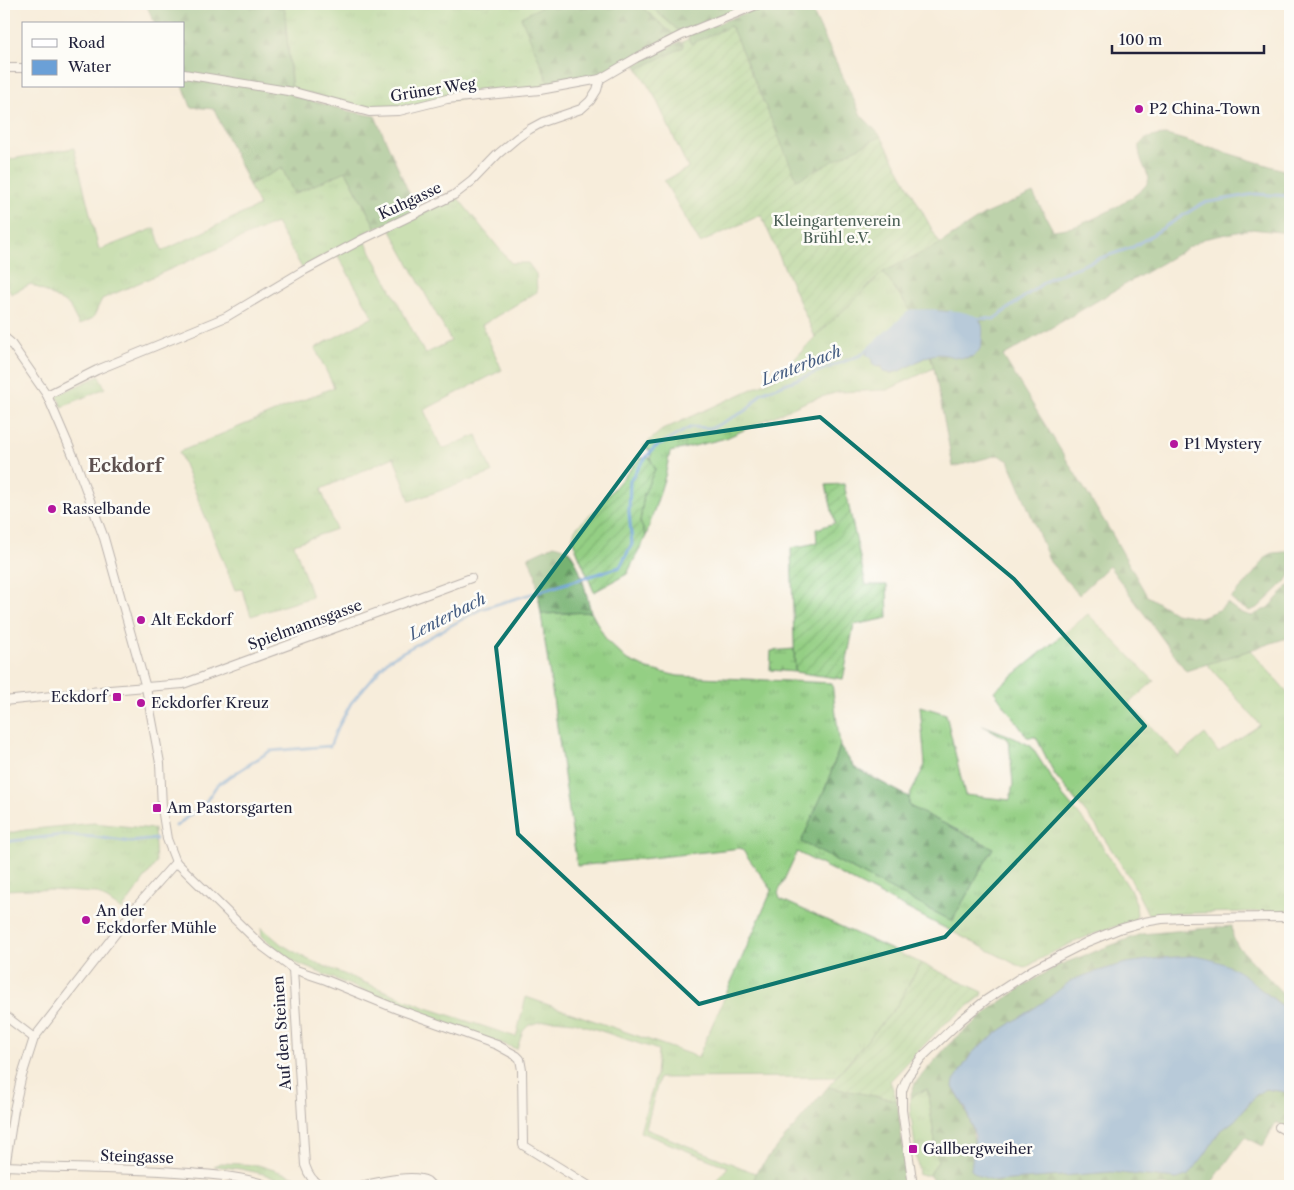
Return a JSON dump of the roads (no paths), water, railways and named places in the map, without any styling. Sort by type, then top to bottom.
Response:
[{"type":"street","points":[[600,79],[682,35],[759,4]]},
{"type":"street","points":[[4,68],[22,68]]},
{"type":"street","name":"Grüner Weg","points":[[185,74],[294,92],[369,112],[399,111],[447,99],[540,90],[600,79]]},
{"type":"street","name":"Kuhgasse","points":[[47,395],[98,370],[226,317],[303,271],[363,239],[454,196],[472,181],[498,154],[530,129],[543,122],[581,109],[590,101],[597,90],[600,79]]},
{"type":"street","points":[[4,336],[47,395],[76,460],[104,538],[146,688],[160,763],[162,808],[168,839],[176,862],[137,906],[34,1038],[21,1079],[4,1169]]},
{"type":"street","name":"Spielmannsgasse","points":[[4,701],[183,684],[471,578]]},
{"type":"street","name":"Auf den Steinen","points":[[176,862],[262,946],[293,969],[305,1165],[308,1174],[321,1186]]},
{"type":"street","points":[[913,1186],[902,1110],[902,1092],[908,1076],[921,1058],[933,1046],[986,1000],[1032,970],[1069,950],[1135,924],[1162,919],[1182,918],[1290,917]]},
{"type":"street","points":[[293,969],[497,1045],[517,1056],[520,1059],[522,1070],[523,1145],[589,1186]]},
{"type":"street","points":[[4,1015],[34,1038]]},
{"type":"street","points":[[1279,1127],[1290,1133]]},
{"type":"street","name":"Steingasse","points":[[4,1169],[151,1170],[226,1177],[254,1181],[268,1186]]},
{"type":"street","points":[[360,1186],[384,1180],[415,1178],[426,1180],[432,1186]]},
{"type":"water","points":[[928,310],[961,313],[977,318],[982,325],[983,334],[977,353],[965,358],[941,354],[932,355],[902,370],[889,373],[883,372],[882,366],[878,367],[872,363],[872,360],[866,354],[871,346],[911,311]]},
{"type":"water","name":"Gallbergweiher","points":[[1193,956],[1220,962],[1239,971],[1290,1013],[1290,1087],[1286,1092],[1265,1089],[1256,1095],[1235,1120],[1219,1132],[1189,1175],[1177,1179],[1111,1172],[997,1181],[980,1176],[971,1170],[975,1136],[966,1109],[953,1087],[954,1081],[972,1053],[1072,980],[1126,963]]},
{"type":"waterway","name":"Lenterbach","points":[[950,312],[977,318],[994,319],[1050,278],[1133,247],[1203,203],[1255,194],[1290,196]]},
{"type":"waterway","name":"Lenterbach","points":[[176,826],[205,803],[217,785],[270,751],[330,746],[351,703],[388,660],[481,609],[620,567],[632,544],[629,512],[630,480],[654,448],[691,427],[712,428],[747,410],[761,393],[861,355],[911,311],[936,311]]},
{"type":"waterway","points":[[4,842],[63,835],[131,842],[156,839]]},
{"type":"place","name":"P2 China-Town","points":[[1139,109]]},
{"type":"place","name":"P1 Mystery","points":[[1174,444]]},
{"type":"place","name":"Rasselbande","points":[[52,509]]},
{"type":"place","name":"Alt Eckdorf","points":[[141,620]]},
{"type":"place","name":"Eckdorf","points":[[117,697]]},
{"type":"place","name":"Eckdorfer Kreuz","points":[[141,703]]},
{"type":"place","name":"Am Pastorsgarten","points":[[157,808]]},
{"type":"place","name":"An der Eckdorfer Mühle","points":[[86,920]]},
{"type":"place","name":"Gallbergweiher","points":[[913,1149]]},
{"type":"district","name":"Eckdorf","points":[[125,466]]},
{"type":"park label","name":"Kleingartenverein Brühl e.V.","points":[[837,230]]}]
